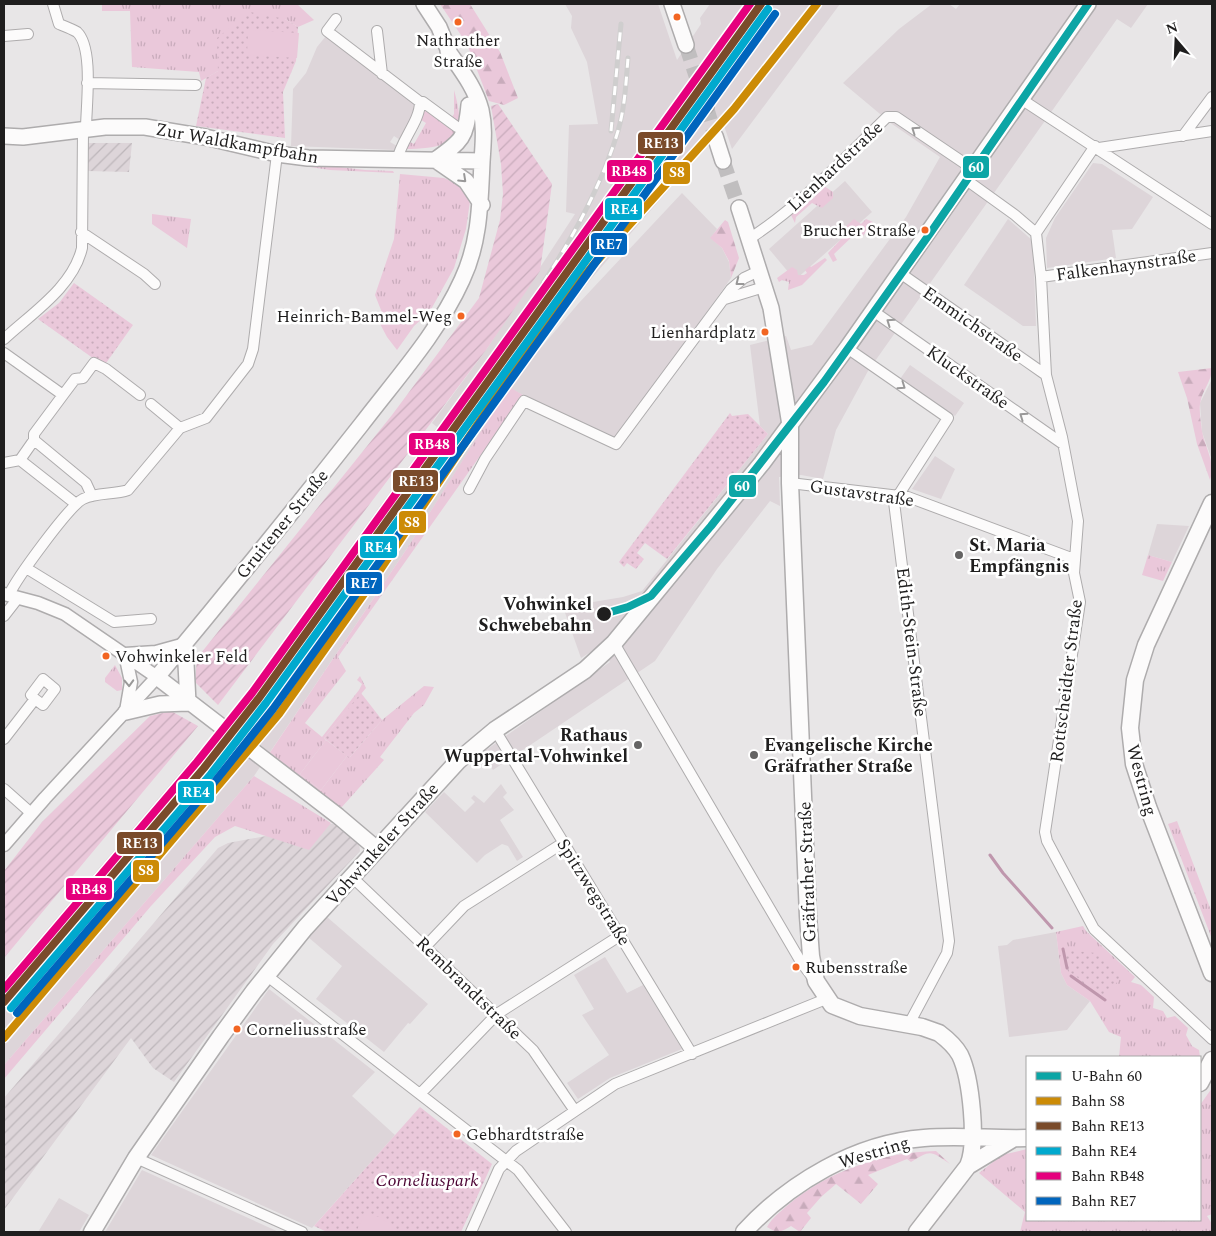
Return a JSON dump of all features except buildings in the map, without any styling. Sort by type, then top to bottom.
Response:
[{"type":"main road","name":"Gruitener Straße","points":[[424,4],[439,27],[469,105],[477,131],[482,161]]},
{"type":"main road","points":[[672,4],[686,45]]},
{"type":"main road","points":[[790,425],[874,311],[1088,4]]},
{"type":"main road","name":"Gruitener Straße","points":[[157,677],[293,512],[408,364],[444,314],[463,280],[474,247],[482,205],[482,161],[485,133],[472,85],[448,51]]},
{"type":"main road","points":[[469,105],[467,125],[459,143],[436,160],[466,180],[482,205]]},
{"type":"main road","name":"Zur Waldkampfbahn","points":[[4,136],[23,137],[84,130],[145,127],[205,137],[278,154],[308,158],[482,161]]},
{"type":"main road","points":[[715,136],[723,161]]},
{"type":"main road","name":"Zur Waldkampfbahn","points":[[4,145],[23,137]]},
{"type":"main road","points":[[739,208],[764,287],[776,334],[790,425]]},
{"type":"main road","name":"Gräfrather Straße","points":[[790,425],[790,482],[811,956],[816,981],[826,999]]},
{"type":"main road","name":"Vohwinkeler Straße","points":[[92,1232],[136,1158],[266,975],[458,761],[495,730],[585,670],[614,644],[790,425]]},
{"type":"main road","name":"Westring","points":[[1212,502],[1146,645],[1135,680],[1130,728],[1134,764],[1148,807],[1212,973]]},
{"type":"main road","points":[[185,644],[188,703]]},
{"type":"main road","points":[[157,677],[188,703],[338,816],[377,850]]},
{"type":"main road","points":[[126,712],[160,704],[188,703]]},
{"type":"main road","points":[[826,999],[832,1005],[848,1012],[939,1032],[950,1041],[960,1055],[970,1103],[972,1156],[968,1166],[917,1232]]},
{"type":"main road","points":[[1201,1081],[1212,1060]]},
{"type":"main road","name":"Westring","points":[[744,1232],[773,1203],[811,1175],[888,1144],[923,1138],[1021,1138]]},
{"type":"main road","points":[[968,1166],[1021,1138]]},
{"type":"street","points":[[53,4],[59,24]]},
{"type":"street","points":[[336,19],[326,31],[420,102],[423,102],[457,127]]},
{"type":"street","points":[[4,339],[72,275],[79,262],[82,248],[87,58],[77,32],[59,24],[48,28]]},
{"type":"street","points":[[377,31],[382,74]]},
{"type":"street","points":[[4,36],[28,34]]},
{"type":"street","points":[[87,83],[196,85]]},
{"type":"street","points":[[1183,136],[1212,97]]},
{"type":"street","points":[[1021,99],[1212,224]]},
{"type":"street","points":[[397,161],[399,148],[420,110],[420,102]]},
{"type":"street","name":"Lienhardstraße","points":[[749,239],[788,210],[887,117],[891,116],[938,146],[969,174]]},
{"type":"street","points":[[969,174],[1036,234],[1097,147],[1212,131]]},
{"type":"street","points":[[4,616],[16,580],[76,504],[92,496],[128,490],[180,428],[206,418],[248,364],[253,349],[278,154]]},
{"type":"street","points":[[81,232],[144,274],[155,284]]},
{"type":"street","name":"Rottscheidter Straße","points":[[1036,234],[1041,277],[1046,376],[1063,444],[1078,521],[1074,573],[1080,602],[1045,832],[1047,841],[1094,929],[1212,1039]]},
{"type":"street","name":"Falkenhaynstraße","points":[[1041,277],[1212,253]]},
{"type":"street","points":[[468,489],[485,458],[524,400],[616,444],[738,282],[758,271]]},
{"type":"street","name":"Emmichstraße","points":[[900,273],[1046,376]]},
{"type":"street","points":[[725,299],[764,287]]},
{"type":"street","name":"Kluckstraße","points":[[874,311],[1063,444]]},
{"type":"street","name":"Edith-Stein-Straße","points":[[847,348],[948,418],[894,502],[949,941],[947,953],[909,1024]]},
{"type":"street","points":[[4,352],[63,395]]},
{"type":"street","points":[[4,463],[20,460],[34,440],[34,434],[75,379],[83,378],[94,363],[106,369],[140,395]]},
{"type":"street","points":[[151,404],[180,428]]},
{"type":"street","points":[[34,440],[86,483],[92,496]]},
{"type":"street","points":[[20,460],[76,504]]},
{"type":"street","name":"Gustavstraße","points":[[790,482],[908,497],[956,513],[1074,559]]},
{"type":"street","points":[[26,568],[114,622],[151,619]]},
{"type":"street","points":[[10,596],[38,603],[65,614],[157,677]]},
{"type":"street","points":[[125,654],[156,652],[185,644]]},
{"type":"street","points":[[614,644],[672,739],[801,962],[816,981]]},
{"type":"street","points":[[125,654],[131,682],[126,712]]},
{"type":"street","name":"Gruitener Straße","points":[[4,845],[157,677]]},
{"type":"street","points":[[4,739],[35,699]]},
{"type":"street","name":"Spitzwegstraße","points":[[495,730],[692,1054]]},
{"type":"street","points":[[4,789],[32,813]]},
{"type":"street","points":[[426,946],[464,906],[563,843]]},
{"type":"street","name":"Rembrandtstraße","points":[[352,877],[533,1050],[575,1111]]},
{"type":"street","points":[[420,1094],[497,1014],[621,935]]},
{"type":"street","points":[[266,975],[518,1170],[566,1232]]},
{"type":"street","points":[[471,1232],[499,1169],[506,1161],[516,1151],[615,1084],[826,999]]},
{"type":"street","points":[[136,1158],[302,1232]]},
{"type":"shaded area","points":[[565,4],[658,4],[677,60],[701,24],[700,18],[710,4],[840,4],[732,149],[724,126],[591,279],[517,376],[578,304],[682,193],[717,229],[711,238],[722,248],[729,262],[731,278],[615,441],[509,388],[408,547],[254,776],[4,1065],[4,980],[229,715],[437,427],[432,423],[486,350],[575,214],[566,212],[569,125],[598,124],[587,62],[571,28],[572,16]]},
{"type":"shaded area","points":[[932,4],[949,4],[956,9],[960,4],[1148,4],[1131,28],[1117,19],[868,371],[836,430],[823,479],[801,475],[779,477],[780,506],[770,501],[717,569],[655,661],[493,770],[482,753],[610,662],[600,646],[581,658],[563,607],[623,597],[642,591],[768,434],[760,426],[750,345],[786,336],[791,350],[812,345],[906,217],[940,157],[892,124],[843,83],[899,29]]},
{"type":"shaded area","points":[[326,36],[415,102],[416,109],[400,140],[394,136],[390,142],[397,146],[396,150],[291,146],[293,89],[306,73],[317,47]]},
{"type":"shaded area","points":[[88,143],[132,143],[129,172],[87,171]]},
{"type":"shaded area","points":[[1093,163],[1102,164],[1153,197],[1132,229],[1112,230],[1116,258],[1047,268],[1046,238],[1055,218]]},
{"type":"shaded area","points":[[845,181],[872,212],[795,280],[769,249]]},
{"type":"shaded area","points":[[1008,219],[1033,241],[1036,326],[1023,326],[964,285]]},
{"type":"shaded area","points":[[910,365],[964,403],[955,416],[900,379]]},
{"type":"shaded area","points":[[1212,379],[1212,460],[1202,432],[1200,403]]},
{"type":"shaded area","points":[[935,456],[955,469],[941,499],[912,489]]},
{"type":"shaded area","points":[[1157,524],[1189,526],[1172,562],[1148,555]]},
{"type":"shaded area","points":[[501,784],[507,793],[503,797],[514,810],[500,820],[523,857],[517,861],[508,846],[502,844],[485,855],[477,863],[425,812],[444,792],[465,812],[475,802],[471,798],[474,795],[484,803]]},
{"type":"shaded area","points":[[336,823],[359,843],[360,851],[273,944],[174,1082],[153,1068],[131,1038],[4,1210],[4,1098],[218,848],[228,843]]},
{"type":"shaded area","points":[[327,917],[428,1004],[410,1024],[408,1023],[384,1052],[316,999],[342,966],[308,937]]},
{"type":"shaded area","points":[[1056,932],[1061,973],[1067,985],[1090,1001],[1067,1030],[1009,1037],[998,946],[1007,945],[1013,940]]},
{"type":"shaded area","points":[[605,957],[627,993],[643,985],[682,1049],[610,1078],[578,1099],[567,1083],[609,1055],[582,1015],[594,1009],[574,975]]},
{"type":"shaded area","points":[[269,989],[375,1072],[352,1096],[395,1135],[312,1228],[151,1155]]},
{"type":"shaded area","points":[[142,1170],[279,1232],[105,1232]]},
{"type":"shaded area","points":[[59,1198],[89,1215],[79,1232],[38,1232]]},
{"type":"green space","points":[[102,4],[297,4],[314,20],[298,27],[285,19],[218,71],[201,81],[199,72],[132,67],[130,11],[102,11]]},
{"type":"green space","points":[[440,4],[470,4],[500,52],[518,98],[504,105],[489,101],[467,44]]},
{"type":"green space","points":[[250,12],[285,19],[298,27],[296,61],[283,92],[285,138],[196,126],[206,78],[218,71],[217,38]]},
{"type":"green space","points":[[248,30],[299,33],[297,58],[247,55]]},
{"type":"green space","points":[[454,90],[459,121],[457,131],[452,139],[434,147],[404,149],[406,140],[414,144],[426,123],[418,118],[422,112],[426,111],[446,126],[454,114]]},
{"type":"green space","points":[[498,104],[552,184],[540,271],[486,350],[218,705],[195,682],[197,658],[392,415],[479,298],[500,220],[503,194],[501,164],[491,106]]},
{"type":"green space","points":[[288,161],[365,170],[393,171],[394,173],[330,170],[284,163]]},
{"type":"green space","points":[[400,174],[444,178],[464,187],[470,201],[466,229],[454,268],[429,313],[414,326],[397,350],[378,320],[383,315],[375,295],[394,239]]},
{"type":"green space","points":[[824,186],[833,192],[833,198],[822,208],[812,203],[796,217],[795,223],[791,215],[815,197],[815,194]]},
{"type":"green space","points":[[152,214],[191,219],[187,248],[152,224]]},
{"type":"green space","points":[[854,219],[861,224],[866,219],[873,222],[861,239],[856,233],[834,254],[837,260],[833,262],[828,253],[846,234],[843,229]]},
{"type":"green space","points":[[725,220],[728,222],[739,258],[731,278],[729,261],[722,248],[710,238]]},
{"type":"green space","points":[[825,258],[827,260],[802,285],[788,290],[789,282],[782,280],[779,282],[777,278],[792,267],[797,270],[798,275],[804,275],[807,273],[805,270]]},
{"type":"green space","points":[[74,283],[133,325],[104,366],[38,319],[59,303]]},
{"type":"green space","points":[[1212,368],[1200,407],[1203,437],[1212,467],[1210,480],[1197,444],[1187,398],[1178,372]]},
{"type":"green space","points":[[509,387],[523,395],[338,657],[346,671],[305,723],[322,737],[359,690],[362,684],[357,680],[360,676],[366,688],[324,738],[326,740],[300,774],[321,790],[347,756],[350,757],[382,720],[424,686],[434,687],[424,705],[414,713],[380,757],[384,760],[341,808],[269,754],[408,547]]},
{"type":"green space","points":[[730,413],[732,416],[748,414],[768,434],[667,559],[645,543],[637,553],[644,559],[636,569],[627,563],[624,567],[619,562]]},
{"type":"green space","points":[[1148,555],[1172,562],[1163,581],[1142,575]]},
{"type":"green space","points":[[115,665],[122,678],[122,690],[117,691],[105,682],[105,678]]},
{"type":"green space","points":[[361,693],[382,720],[349,758],[324,738]]},
{"type":"green space","points":[[171,711],[198,726],[4,958],[4,871],[42,822],[150,716]]},
{"type":"green space","points":[[326,740],[347,756],[321,790],[300,774]]},
{"type":"green space","points":[[254,776],[331,823],[309,850],[235,826],[215,837],[151,906],[4,1079],[4,1065]]},
{"type":"green space","points":[[1177,821],[1212,913],[1212,939],[1168,824]]},
{"type":"green space","points":[[1083,926],[1135,977],[1131,982],[1141,985],[1154,997],[1153,1008],[1163,1011],[1167,1018],[1175,1016],[1188,1028],[1186,1035],[1192,1046],[1199,1050],[1200,1056],[1119,1056],[1121,1037],[1109,1032],[1090,1001],[1067,985],[1061,973],[1056,932]]},
{"type":"green space","points":[[1064,950],[1096,953],[1122,976],[1104,998],[1069,971]]},
{"type":"green space","points":[[1212,1088],[1212,1214],[1207,1216],[1212,1224],[1212,1232],[1020,1232],[1025,1212],[979,1173],[1002,1155],[1026,1149],[1026,1221],[1201,1221],[1201,1104]]},
{"type":"green space","name":"Corneliuspark","points":[[420,1107],[492,1164],[461,1232],[327,1232],[314,1226]]},
{"type":"green space","points":[[936,1151],[950,1164],[931,1153],[927,1153],[911,1162],[907,1159],[868,1175],[878,1184],[861,1204],[836,1184],[807,1213],[811,1218],[800,1232],[791,1226],[779,1231],[774,1231],[767,1227],[779,1213],[804,1193],[839,1173],[897,1155]]},
{"type":"green space","points":[[364,1215],[380,1217],[399,1232],[356,1232]]},
{"type":"waterway","points":[[990,855],[1003,873],[1052,928]]},
{"type":"waterway","points":[[1063,949],[1067,968]]},
{"type":"waterway","points":[[1071,976],[1105,1000]]},
{"type":"tunnel","points":[[686,45],[702,94]]},
{"type":"tunnel","points":[[706,106],[715,136]]},
{"type":"tunnel","points":[[723,161],[739,208]]},
{"type":"railway","points":[[611,131],[621,24]]},
{"type":"railway","points":[[543,283],[566,247],[604,170],[618,131],[622,113],[628,58]]},
{"type":"railway","points":[[471,405],[540,298]]},
{"type":"metro line","name":"60","points":[[600,615],[628,607],[651,596],[711,526],[824,382],[931,232],[1088,4]]},
{"type":"rail line","name":"RB48","points":[[4,989],[197,762],[252,693],[750,4]]},
{"type":"rail line","name":"RE13","points":[[4,1002],[204,768],[259,698],[761,4]]},
{"type":"rail line","name":"S8","points":[[4,1038],[279,714],[364,594],[544,325],[594,264],[734,109],[817,4]]},
{"type":"rail line","name":"RE4","points":[[11,1008],[211,774],[266,703],[768,9]]},
{"type":"rail line","name":"RE7","points":[[17,1013],[217,779],[273,709],[775,14]]},
{"type":"place","name":"Nathrather Straße","points":[[458,22]]},
{"type":"place","name":"Brucher Straße","points":[[925,230]]},
{"type":"place","name":"Heinrich-Bammel-Weg","points":[[461,316]]},
{"type":"place","name":"Lienhardplatz","points":[[765,332]]},
{"type":"place","name":"St. Maria Empfängnis","points":[[959,555]]},
{"type":"place","name":"Vohwinkel Schwebebahn","points":[[604,614]]},
{"type":"place","name":"Vohwinkeler Feld","points":[[106,656]]},
{"type":"place","name":"Rathaus Wuppertal-Vohwinkel","points":[[638,745]]},
{"type":"place","name":"Evangelische Kirche Gräfrather Straße","points":[[754,755]]},
{"type":"place","name":"Rubensstraße","points":[[796,967]]},
{"type":"place","name":"Corneliusstraße","points":[[237,1029]]},
{"type":"place","name":"Gebhardtstraße","points":[[457,1134]]}]
